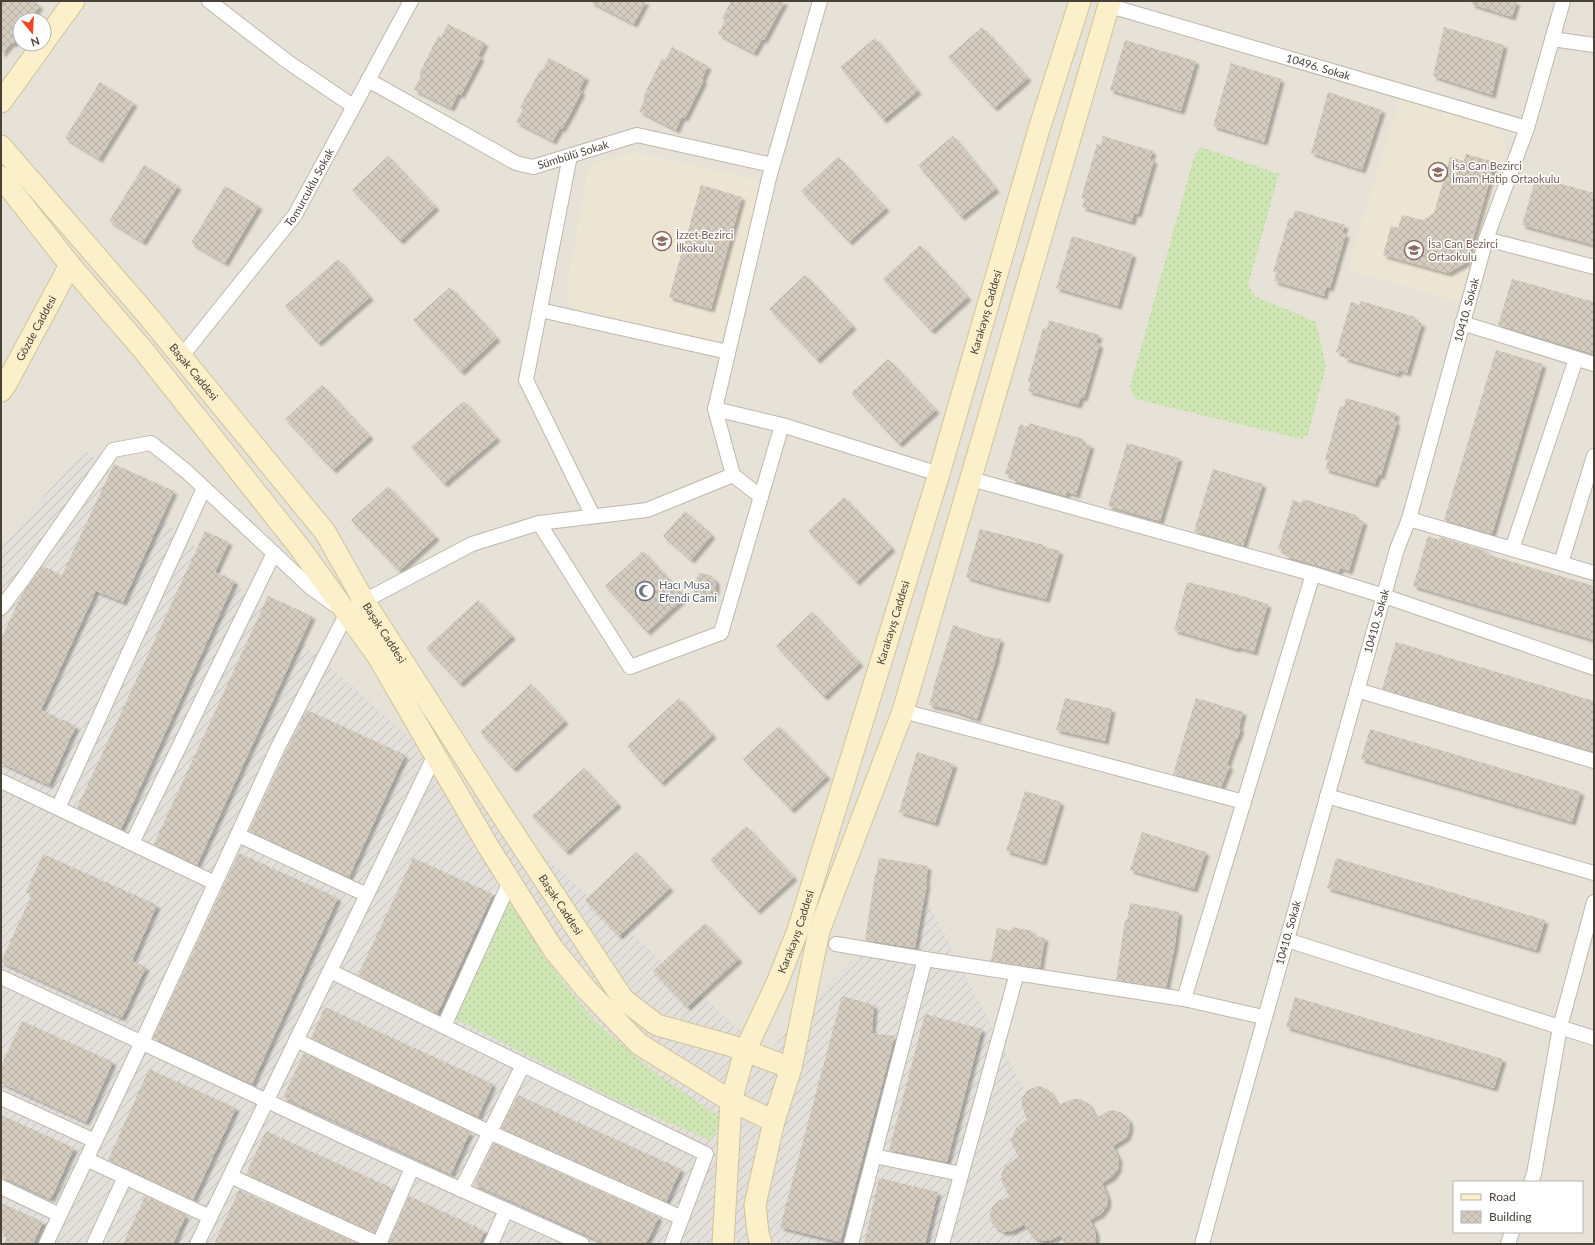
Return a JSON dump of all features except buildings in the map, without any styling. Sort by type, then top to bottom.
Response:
[{"type":"street","points":[[52,31],[74,1]]},
{"type":"street","points":[[209,1],[288,62],[353,106]]},
{"type":"street","name":"Tomurcuklu Sokak","points":[[181,357],[295,215],[411,1]]},
{"type":"street","points":[[761,496],[733,475],[715,409],[772,165],[820,1]]},
{"type":"street","name":"Karakayış Caddesi","points":[[723,1244],[731,1101],[744,1050],[777,983],[798,930],[938,474],[1039,129],[1080,1]]},
{"type":"street","name":"10410. Sokak","points":[[1202,1244],[1263,1017],[1287,940],[1397,549],[1409,519],[1486,239],[1527,128],[1563,1]]},
{"type":"street","name":"Karakayış Caddesi","points":[[762,1244],[758,1232],[755,1204],[774,1121],[791,1068],[819,931],[903,710],[1110,3]]},
{"type":"street","name":"10496. Sokak","points":[[1110,3],[1527,128]]},
{"type":"street","points":[[1552,39],[1594,45]]},
{"type":"street","points":[[1,102],[37,52]]},
{"type":"street","name":"Sümbülü Sokak","points":[[368,80],[516,163],[533,167],[637,135],[772,165]]},
{"type":"street","name":"Başak Caddesi","points":[[1,146],[148,316],[325,532],[364,601],[503,817],[623,999],[657,1025],[729,1045],[791,1068]]},
{"type":"street","points":[[570,156],[526,380],[593,516]]},
{"type":"street","name":"Başak Caddesi","points":[[1,177],[70,265],[144,351],[300,548],[347,613],[377,655],[489,848],[553,949],[586,989],[639,1044],[731,1101],[774,1121]]},
{"type":"street","points":[[1486,239],[1594,266]]},
{"type":"street","name":"Gözde Caddesi","points":[[1,391],[70,265]]},
{"type":"street","points":[[540,310],[728,352]]},
{"type":"street","points":[[1462,323],[1594,364]]},
{"type":"street","points":[[1512,549],[1576,358]]},
{"type":"street","points":[[715,409],[782,425],[938,474]]},
{"type":"street","points":[[539,523],[630,667],[721,633],[782,425]]},
{"type":"street","points":[[1,608],[113,450],[151,443],[204,488],[310,587],[347,613]]},
{"type":"street","points":[[1561,563],[1594,456]]},
{"type":"street","points":[[46,1244],[142,1042],[278,747],[347,613],[364,601],[472,544],[539,523],[647,510],[733,475]]},
{"type":"street","points":[[971,479],[1313,574],[1384,596],[1594,668]]},
{"type":"street","points":[[58,808],[204,488]]},
{"type":"street","points":[[1409,519],[1594,573]]},
{"type":"street","points":[[132,843],[274,553]]},
{"type":"street","points":[[1184,999],[1313,574]]},
{"type":"street","points":[[1357,690],[1594,761]]},
{"type":"street","points":[[903,710],[1244,802]]},
{"type":"street","points":[[197,1244],[435,755]]},
{"type":"street","points":[[1,781],[215,883]]},
{"type":"street","points":[[1328,796],[1594,873]]},
{"type":"street","points":[[238,835],[367,894]]},
{"type":"street","points":[[444,1026],[510,882]]},
{"type":"street","points":[[1531,1181],[1534,1174],[1560,1027],[1594,902]]},
{"type":"street","points":[[1287,940],[1594,1038]]},
{"type":"street","points":[[836,944],[1184,999],[1263,1017]]},
{"type":"street","points":[[851,1244],[925,959]]},
{"type":"street","points":[[330,971],[706,1154],[672,1244]]},
{"type":"street","points":[[945,1243],[961,1174],[1017,973]]},
{"type":"street","points":[[1,977],[412,1168],[582,1244]]},
{"type":"street","points":[[296,1040],[489,1132],[682,1218]]},
{"type":"street","points":[[461,1190],[522,1065]]},
{"type":"street","points":[[1,1098],[95,1141]]},
{"type":"street","points":[[874,1156],[961,1174]]},
{"type":"street","points":[[86,1159],[210,1217]]},
{"type":"street","points":[[230,1176],[379,1244],[412,1168]]},
{"type":"street","points":[[94,1244],[125,1177]]},
{"type":"street","points":[[1,1187],[60,1215]]},
{"type":"street","points":[[491,1244],[506,1210]]},
{"type":"street","points":[[1508,1244],[1512,1233]]},
{"type":"shaded area","points":[[1,1],[1594,1],[1594,1244],[294,1244],[1,926]]},
{"type":"shaded area","points":[[1400,98],[1497,128],[1507,145],[1459,302],[1347,269]]},
{"type":"shaded area","name":"İzzet Bezirci İlkokulu","points":[[635,152],[760,181],[765,188],[725,329],[720,338],[716,341],[711,343],[575,312],[566,293],[584,189],[590,164]]},
{"type":"shaded area","points":[[85,450],[767,1054],[919,885],[1103,1244],[1,1244],[1,547]]},
{"type":"green space","points":[[1201,147],[1279,174],[1248,285],[1255,296],[1316,322],[1326,367],[1308,434],[1301,439],[1135,399],[1130,387],[1195,154]]},
{"type":"green space","points":[[510,902],[546,960],[594,1021],[654,1072],[721,1118],[712,1141],[612,1098],[456,1019]]},
{"type":"place","name":"İsa Can Bezirci İmam Hatip Ortaokulu","points":[[1438,172]]},
{"type":"place","name":"İzzet Bezirci İlkokulu","points":[[662,241]]},
{"type":"place","name":"İsa Can Bezirci Ortaokulu","points":[[1414,250]]},
{"type":"place","name":"Hacı Musa Efendi Cami","points":[[645,591]]}]
